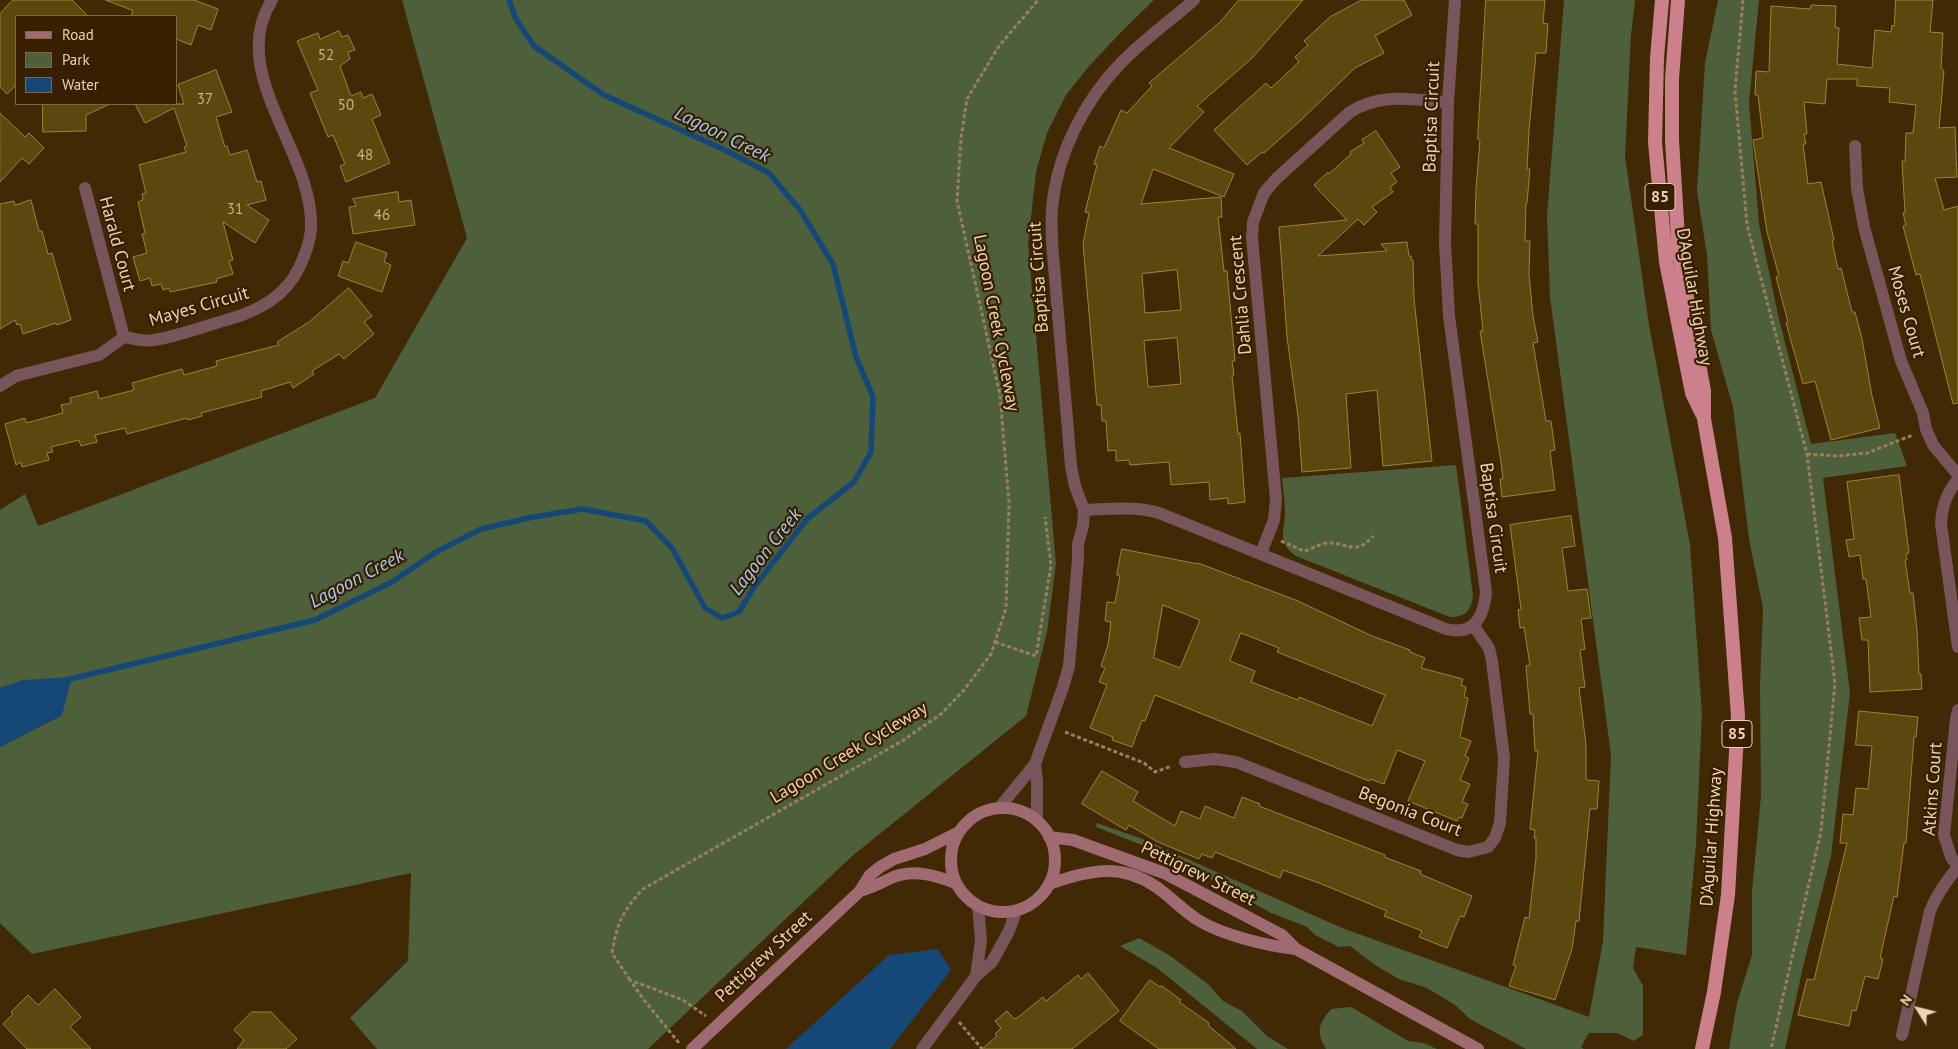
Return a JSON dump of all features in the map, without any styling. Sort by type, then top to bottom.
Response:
[{"type":"highway","name":"D'Aguilar Highway","points":[[1662,0],[1657,58],[1655,142],[1666,262],[1692,393],[1704,419]]},
{"type":"highway","name":"D'Aguilar Highway","points":[[1678,0],[1672,79],[1672,149],[1679,254],[1704,391],[1704,419],[1725,538],[1738,716],[1728,895],[1714,992],[1702,1049]]},
{"type":"main road","points":[[999,808],[1019,811],[1037,820],[1050,837],[1054,852],[1054,868],[1049,884],[1041,896],[1030,905],[1004,913],[990,911],[978,906],[965,896],[956,883],[951,866],[952,848],[959,832],[970,820],[984,812],[999,808]]},
{"type":"main road","name":"Pettigrew Street","points":[[692,1049],[860,891],[870,876],[880,867],[894,859],[925,849],[959,832]]},
{"type":"main road","name":"Pettigrew Street","points":[[1050,837],[1073,840],[1164,873],[1282,935],[1296,948],[1478,1049]]},
{"type":"main road","name":"Pettigrew Street","points":[[1049,884],[1088,871],[1121,871],[1155,886],[1182,908],[1213,928],[1277,947],[1296,948]]},
{"type":"main road","name":"Pettigrew Street","points":[[860,891],[877,886],[890,878],[906,873],[931,875],[956,883]]},
{"type":"street","name":"Mayes Circuit","points":[[124,337],[154,340],[252,312],[271,301],[285,288],[297,272],[307,251],[311,228],[310,203],[304,178],[274,109],[264,82],[259,60],[258,41],[261,23],[272,0]]},
{"type":"street","name":"Baptisa Circuit","points":[[999,808],[1035,764],[1063,687],[1069,666],[1078,544],[1083,526],[1084,510],[1075,486],[1071,466],[1052,252],[1052,208],[1056,181],[1065,151],[1078,122],[1098,90],[1122,62],[1194,0]]},
{"type":"street","name":"Baptisa Circuit","points":[[1455,0],[1448,102],[1445,245],[1449,316],[1486,592],[1481,616],[1473,625]]},
{"type":"street","name":"Dahlia Crescent","points":[[1261,554],[1274,520],[1276,499],[1252,238],[1252,222],[1257,207],[1264,193],[1277,178],[1350,112],[1364,104],[1381,99],[1448,102]]},
{"type":"street","name":"Moses Court","points":[[1855,146],[1857,188],[1864,227],[1901,361],[1923,413],[1926,429],[1933,445],[1958,477]]},
{"type":"street","name":"Harald Court","points":[[85,188],[124,337]]},
{"type":"street","points":[[0,386],[16,376],[99,355],[124,337]]},
{"type":"street","points":[[1958,477],[1948,492],[1942,508],[1941,524],[1958,648]]},
{"type":"street","points":[[1084,510],[1143,509],[1159,513],[1446,629],[1455,632],[1473,625]]},
{"type":"street","name":"Begonia Court","points":[[1186,762],[1215,759],[1236,762],[1457,850],[1468,852],[1488,847],[1495,838],[1500,823],[1504,758],[1489,648],[1473,625]]},
{"type":"street","name":"Atkins Court","points":[[1902,1035],[1930,911],[1946,880],[1958,867],[1951,857],[1944,835],[1958,710]]},
{"type":"street","name":"Baptisa Circuit","points":[[1035,764],[1038,781],[1037,820]]},
{"type":"street","points":[[976,976],[981,940],[978,906]]},
{"type":"street","points":[[922,1049],[976,976],[992,962],[1009,931],[1016,910]]},
{"type":"path","name":"Lagoon Creek Cycleway","points":[[630,980],[612,953],[616,930],[627,906],[643,889],[902,741],[941,714],[964,690],[991,654],[1006,608],[1009,503],[1000,395],[958,201],[961,138],[967,99],[999,46],[1038,0]]},
{"type":"path","points":[[1742,0],[1735,91],[1747,225],[1807,454],[1835,682],[1821,831],[1771,1049]]},
{"type":"path","points":[[1807,454],[1838,456],[1867,454],[1926,429]]},
{"type":"path","points":[[995,642],[1036,656],[1051,565],[1045,517]]},
{"type":"path","points":[[1268,536],[1304,551],[1325,543],[1354,548],[1361,547],[1373,536]]},
{"type":"path","points":[[1065,732],[1144,763],[1155,772],[1186,762]]},
{"type":"path","points":[[630,980],[683,1000],[716,1026]]},
{"type":"path","points":[[630,980],[644,1000],[685,1049]]},
{"type":"path","points":[[951,1012],[982,1049]]},
{"type":"green space","points":[[402,0],[1154,0],[1090,65],[1066,95],[1047,133],[1036,172],[1028,244],[1056,564],[1047,632],[1026,716],[851,857],[648,1049],[377,1049],[350,1018],[408,961],[411,873],[32,954],[0,923],[0,747],[62,715],[24,680],[0,688],[0,510],[25,494],[38,526],[375,398],[467,238]]},
{"type":"green space","points":[[1564,0],[1635,0],[1631,35],[1625,156],[1649,325],[1690,545],[1702,714],[1696,844],[1686,955],[1636,947],[1633,968],[1643,986],[1643,1035],[1634,1041],[1617,1033],[1589,1033],[1581,1047],[1584,1049],[1526,1049],[1470,1019],[1455,1005],[1427,988],[1399,979],[1375,965],[1350,946],[1339,947],[1315,935],[1307,927],[1269,912],[1172,857],[1096,827],[1097,823],[1145,840],[1342,928],[1589,1017],[1603,941],[1611,755],[1550,297],[1547,215]]},
{"type":"green space","points":[[1718,0],[1759,0],[1749,103],[1759,224],[1778,315],[1811,444],[1895,433],[1907,466],[1823,478],[1850,693],[1831,856],[1803,967],[1785,1049],[1729,1049],[1737,1003],[1752,955],[1752,891],[1761,796],[1760,684],[1763,608],[1749,539],[1733,407],[1711,330],[1707,255],[1697,191],[1705,63]]},
{"type":"green space","points":[[1456,465],[1473,596],[1471,606],[1460,616],[1450,617],[1296,556],[1284,542],[1285,510],[1282,478]]},
{"type":"green space","points":[[1139,938],[1169,955],[1208,984],[1223,1001],[1242,1011],[1267,1036],[1288,1049],[1257,1049],[1157,968],[1120,946]]},
{"type":"green space","points":[[1351,1007],[1408,1041],[1424,1043],[1437,1049],[1326,1049],[1320,1033],[1323,1019],[1331,1009]]},
{"type":"water","points":[[72,677],[62,715],[0,747],[0,688],[24,680]]},
{"type":"water","points":[[938,949],[951,970],[890,1049],[786,1049],[889,955]]},
{"type":"building","points":[[13,0],[72,0],[87,15],[15,15],[15,86],[7,94],[0,87],[0,14]]},
{"type":"building","points":[[106,0],[194,0],[218,9],[211,30],[198,25],[191,45],[178,40],[178,15],[131,15],[133,11]]},
{"type":"building","points":[[1239,0],[1303,0],[1252,58],[1197,106],[1204,112],[1169,148],[1234,174],[1224,197],[1153,169],[1141,204],[1221,197],[1222,217],[1218,217],[1224,271],[1227,271],[1235,361],[1232,361],[1234,375],[1232,376],[1238,434],[1240,433],[1245,502],[1228,504],[1228,498],[1210,500],[1209,482],[1171,485],[1169,462],[1130,465],[1129,460],[1116,461],[1116,450],[1108,451],[1106,421],[1102,421],[1101,405],[1097,405],[1083,244],[1089,213],[1085,212],[1097,165],[1094,164],[1100,146],[1104,148],[1121,110],[1127,113],[1152,86],[1149,83],[1220,22]],"holes":[[[1177,270],[1181,310],[1145,313],[1142,274]],[[1177,338],[1181,384],[1148,387],[1144,341]]]},
{"type":"building","points":[[1362,0],[1404,0],[1412,15],[1375,36],[1384,53],[1355,68],[1300,121],[1264,153],[1262,152],[1247,165],[1214,130],[1266,83],[1271,88],[1299,62],[1295,57],[1308,45],[1304,41],[1330,17]]},
{"type":"building","points":[[1486,0],[1545,0],[1543,23],[1548,24],[1546,53],[1536,53],[1529,130],[1527,169],[1530,169],[1526,203],[1525,241],[1530,241],[1529,274],[1533,316],[1538,342],[1533,343],[1546,421],[1551,421],[1555,450],[1550,451],[1555,490],[1502,497],[1500,479],[1503,479],[1501,462],[1480,331],[1483,331],[1478,283],[1478,224],[1475,224]]},
{"type":"building","points":[[1896,0],[1933,0],[1930,32],[1943,33],[1941,68],[1944,71],[1939,128],[1955,127],[1957,177],[1935,178],[1944,210],[1958,206],[1958,403],[1953,404],[1920,274],[1916,275],[1903,226],[1906,225],[1903,213],[1905,213],[1902,161],[1905,161],[1906,133],[1913,133],[1916,105],[1889,102],[1890,88],[1857,86],[1857,79],[1827,79],[1825,104],[1804,102],[1807,134],[1804,134],[1806,144],[1803,144],[1808,184],[1821,182],[1834,240],[1832,241],[1838,269],[1841,268],[1852,312],[1855,312],[1880,428],[1831,440],[1815,381],[1803,384],[1786,323],[1788,322],[1776,277],[1779,276],[1767,232],[1753,140],[1763,138],[1758,95],[1755,95],[1756,71],[1769,72],[1771,6],[1810,9],[1811,5],[1836,6],[1835,27],[1839,28],[1837,64],[1872,68],[1875,30],[1891,32],[1892,25],[1894,26]]},
{"type":"building","points":[[339,31],[342,37],[348,35],[355,50],[348,52],[350,59],[340,66],[351,96],[361,92],[363,98],[372,94],[381,115],[372,119],[390,163],[346,182],[340,166],[345,164],[333,135],[328,137],[310,93],[318,90],[297,41],[318,33],[320,39]]},
{"type":"building","points":[[216,70],[232,112],[216,117],[225,147],[227,146],[230,155],[247,150],[257,182],[261,181],[266,200],[247,205],[269,220],[255,243],[223,222],[233,260],[229,261],[233,274],[216,279],[217,282],[170,292],[169,288],[163,290],[161,284],[152,286],[150,278],[140,281],[133,257],[147,253],[142,234],[145,233],[138,202],[143,200],[142,194],[146,193],[139,165],[186,152],[184,147],[187,146],[174,108],[145,123],[136,105],[184,104],[178,85]]},
{"type":"building","points":[[43,105],[108,105],[86,115],[86,131],[43,132]]},
{"type":"building","points":[[0,113],[25,137],[29,133],[44,148],[29,164],[22,158],[0,182]]},
{"type":"building","points":[[1376,131],[1400,167],[1391,173],[1397,182],[1390,187],[1393,192],[1372,207],[1377,212],[1364,225],[1358,219],[1318,256],[1387,251],[1381,244],[1407,242],[1409,256],[1413,260],[1414,299],[1432,461],[1383,466],[1377,390],[1346,394],[1351,468],[1302,472],[1298,417],[1287,337],[1279,227],[1347,220],[1314,185],[1351,154],[1350,152],[1364,143],[1362,140]]},
{"type":"building","points":[[398,192],[399,202],[411,200],[415,225],[353,234],[349,207],[356,206],[353,199]]},
{"type":"building","points":[[31,200],[39,231],[42,231],[48,254],[52,253],[71,320],[23,334],[20,324],[17,325],[15,320],[0,329],[0,204],[14,201],[15,205]]},
{"type":"building","points":[[356,242],[387,253],[384,262],[391,265],[382,292],[338,276],[343,261],[348,263]]},
{"type":"building","points":[[349,288],[372,316],[364,322],[374,334],[344,359],[339,354],[312,371],[314,374],[293,388],[290,382],[261,391],[262,397],[201,413],[202,416],[188,420],[187,418],[127,434],[125,428],[95,435],[97,442],[81,446],[79,440],[51,447],[53,452],[47,453],[49,460],[22,467],[21,462],[16,465],[5,424],[25,418],[26,423],[63,413],[61,405],[71,403],[70,398],[97,391],[99,399],[134,390],[132,383],[182,369],[184,375],[217,366],[216,361],[279,345],[277,342],[309,322]]},
{"type":"building","points":[[1899,475],[1909,553],[1906,554],[1907,560],[1905,560],[1910,593],[1913,593],[1919,674],[1921,674],[1922,689],[1870,692],[1868,640],[1862,640],[1859,618],[1871,617],[1866,579],[1863,579],[1860,555],[1849,557],[1846,540],[1854,539],[1847,482]]},
{"type":"building","points":[[1571,516],[1575,546],[1562,548],[1568,591],[1587,589],[1591,618],[1581,619],[1585,649],[1580,650],[1585,687],[1579,688],[1586,745],[1586,780],[1599,781],[1597,809],[1590,809],[1579,921],[1576,921],[1572,949],[1555,1000],[1509,986],[1516,966],[1513,965],[1525,917],[1529,918],[1536,858],[1535,830],[1530,829],[1538,751],[1535,751],[1533,714],[1530,714],[1526,666],[1530,665],[1524,627],[1520,628],[1518,610],[1521,609],[1510,525]]},
{"type":"building","points":[[1122,549],[1198,563],[1298,601],[1372,636],[1410,650],[1410,652],[1425,658],[1421,668],[1463,679],[1461,685],[1466,687],[1464,697],[1468,698],[1460,737],[1471,741],[1465,756],[1469,758],[1460,780],[1470,784],[1462,802],[1468,804],[1462,818],[1459,817],[1457,821],[1408,801],[1425,761],[1397,750],[1384,784],[1370,779],[1369,781],[1155,695],[1145,721],[1142,720],[1132,747],[1112,740],[1113,737],[1090,728],[1107,685],[1099,682],[1105,668],[1101,666],[1108,645],[1111,622],[1105,621],[1107,602],[1115,603],[1120,575],[1117,575]],"holes":[[[1163,605],[1200,620],[1180,668],[1154,658]],[[1241,633],[1279,648],[1277,652],[1385,695],[1372,726],[1299,697],[1298,700],[1251,682],[1255,671],[1230,661]]]},
{"type":"building","points":[[1859,711],[1918,717],[1916,737],[1914,737],[1906,843],[1904,843],[1897,897],[1894,896],[1880,958],[1883,959],[1878,979],[1865,976],[1856,1011],[1852,1010],[1849,1026],[1798,1015],[1807,979],[1814,980],[1847,843],[1840,843],[1843,814],[1853,815],[1856,788],[1868,789],[1872,746],[1856,745]]},
{"type":"building","points":[[1102,771],[1138,792],[1133,801],[1175,826],[1181,811],[1200,819],[1205,806],[1234,818],[1242,797],[1260,804],[1259,806],[1385,855],[1384,857],[1421,871],[1420,874],[1472,896],[1464,917],[1460,916],[1447,948],[1419,937],[1422,931],[1384,916],[1387,911],[1319,883],[1283,870],[1280,878],[1215,852],[1212,858],[1202,854],[1199,859],[1158,842],[1129,825],[1126,830],[1082,804]]},
{"type":"building","points":[[1088,973],[1119,1011],[1072,1049],[982,1049],[997,1036],[995,1034],[1001,1028],[995,1021],[1007,1011],[1014,1019],[1017,1018],[1043,997],[1046,1001],[1078,975],[1081,979]]},
{"type":"building","points":[[1150,980],[1181,1000],[1179,1002],[1209,1023],[1208,1025],[1236,1049],[1159,1049],[1120,1021]]},
{"type":"building","points":[[55,989],[81,1017],[70,1027],[91,1049],[27,1049],[3,1024],[13,1014],[11,1012],[28,995],[38,1005]]},
{"type":"building","points":[[252,1012],[271,1012],[297,1039],[286,1049],[237,1049],[244,1040],[234,1030]]},
{"type":"waterway","name":"Lagoon Creek","points":[[66,680],[315,620],[392,582],[436,552],[481,529],[533,517],[583,509],[646,521],[672,548],[705,608],[722,618],[739,612],[754,587],[807,519],[854,482],[871,452],[873,397],[856,357],[833,264],[800,210],[769,173],[727,151],[604,95],[534,46],[516,19],[509,0]]}]
